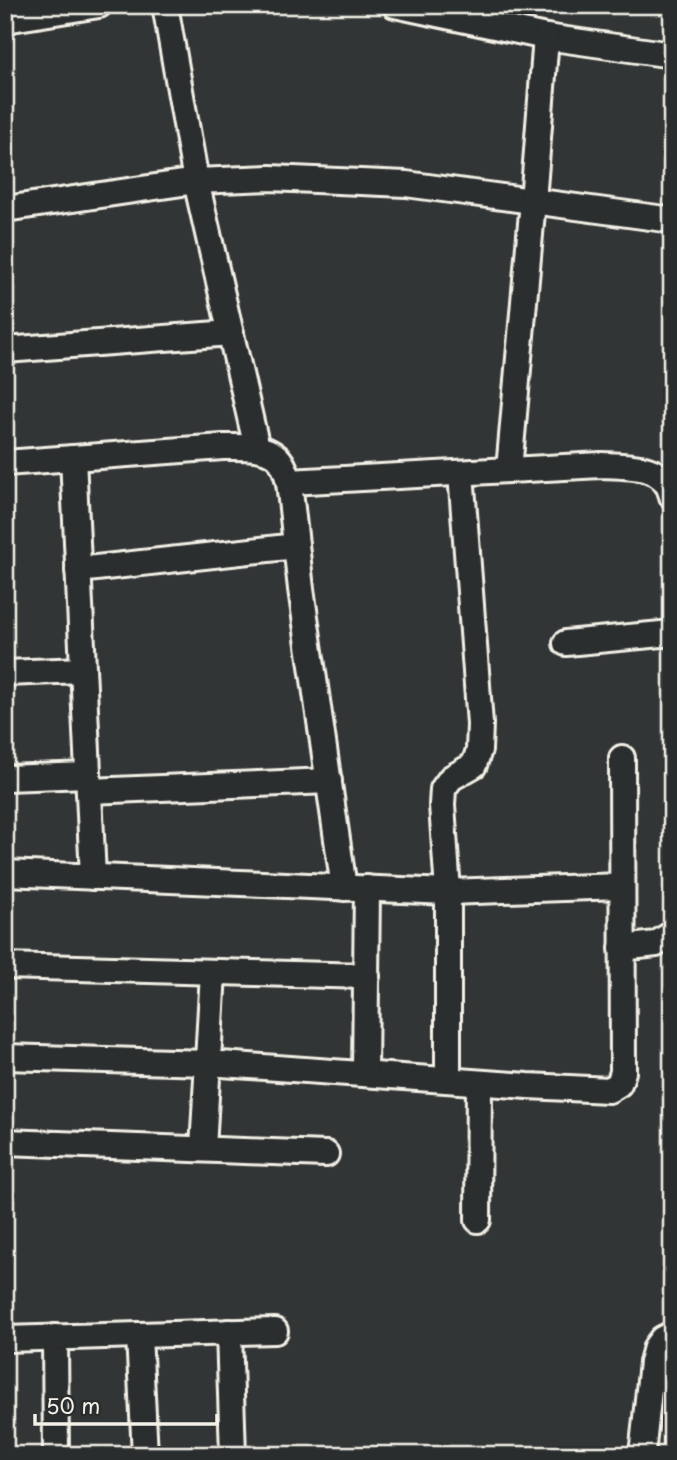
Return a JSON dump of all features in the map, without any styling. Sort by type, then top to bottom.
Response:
[{"type":"street","points":[[5,20],[99,5]]},
{"type":"street","points":[[165,5],[196,181],[257,448]]},
{"type":"street","points":[[395,5],[546,37],[672,55]]},
{"type":"street","points":[[509,470],[546,37]]},
{"type":"street","points":[[5,209],[196,181],[270,178],[406,184],[672,220]]},
{"type":"street","points":[[5,350],[231,333]]},
{"type":"street","points":[[5,463],[223,447],[257,448],[277,457],[285,469],[289,482],[301,589],[329,781],[356,888],[366,976],[365,1074]]},
{"type":"street","points":[[73,458],[93,877]]},
{"type":"street","points":[[289,482],[601,465],[648,469],[662,478],[672,496]]},
{"type":"street","points":[[448,1080],[448,892],[443,789],[451,778],[474,765],[479,750],[480,724],[461,473]]},
{"type":"street","points":[[78,570],[296,546]]},
{"type":"street","points":[[566,643],[672,632]]},
{"type":"street","points":[[5,673],[83,670]]},
{"type":"street","points":[[5,1057],[207,1063],[528,1087],[609,1090],[619,1084],[622,1072],[622,758]]},
{"type":"street","points":[[5,778],[89,783],[329,781]]},
{"type":"street","points":[[5,873],[448,892],[621,886]]},
{"type":"street","points":[[622,948],[656,944],[672,934]]},
{"type":"street","points":[[5,967],[366,976]]},
{"type":"street","points":[[203,1149],[213,972]]},
{"type":"street","points":[[478,1220],[479,1083]]},
{"type":"street","points":[[5,1142],[326,1154]]},
{"type":"street","points":[[5,1339],[275,1331]]},
{"type":"street","points":[[229,1332],[233,1455]]},
{"type":"street","points":[[642,1455],[652,1362],[656,1347],[662,1339],[672,1334]]},
{"type":"street","points":[[139,1335],[145,1455]]},
{"type":"street","points":[[55,1337],[56,1455]]}]
